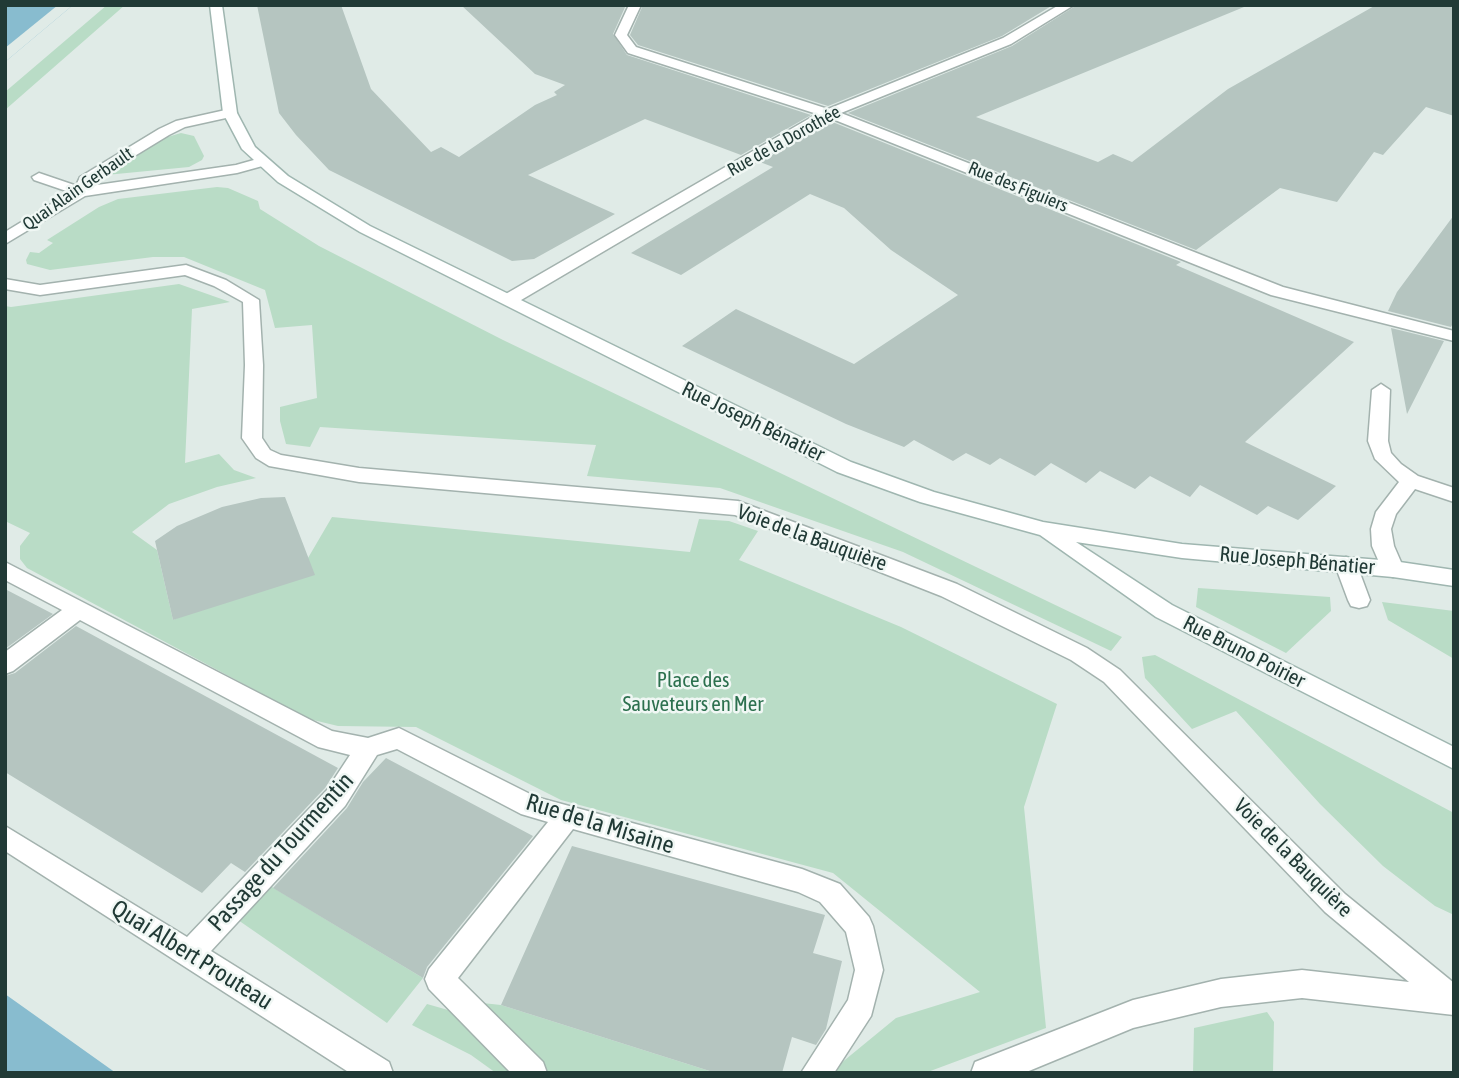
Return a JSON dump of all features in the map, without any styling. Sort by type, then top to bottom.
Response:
[{"type":"street","name":"Rue Joseph Bénatier","points":[[216,5],[230,113],[240,135],[261,162],[282,179],[365,229],[844,467],[964,509],[1043,529],[1182,551],[1393,569],[1454,578]]},
{"type":"street","name":"Rue des Figuiers","points":[[635,5],[621,35],[632,50],[829,113],[1277,290],[1454,335]]},
{"type":"street","name":"Rue de la Dorothée","points":[[510,299],[829,113],[1007,41],[1068,5]]},
{"type":"street","name":"Quai Alain Gerbault","points":[[5,239],[81,192],[85,180],[164,132],[181,124],[230,113]]},
{"type":"street","points":[[39,177],[81,192],[237,169],[261,162]]},
{"type":"street","name":"Voie de la Bauquière","points":[[5,284],[40,290],[186,270],[220,283],[251,300],[254,365],[252,438],[263,454],[276,461],[359,475],[738,508],[949,590],[1079,654],[1112,676],[1335,903],[1451,1000]]},
{"type":"street","points":[[1381,390],[1378,440],[1382,455],[1394,469],[1411,481],[1454,495]]},
{"type":"street","points":[[1393,569],[1383,546],[1381,529],[1385,512],[1411,481]]},
{"type":"street","name":"Rue Bruno Poirier","points":[[1043,529],[1164,611],[1454,759]]},
{"type":"street","points":[[1346,565],[1359,600]]},
{"type":"street","name":"Rue de la Misaine","points":[[5,570],[327,740],[369,748],[399,738],[530,806],[802,881],[830,893],[859,926],[869,970],[861,1006],[816,1073]]},
{"type":"street","points":[[5,665],[79,609]]},
{"type":"street","name":"Passage du Tourmentin","points":[[190,954],[336,798],[369,748]]},
{"type":"street","points":[[532,1073],[439,979],[567,817]]},
{"type":"street","name":"Quai Albert Prouteau","points":[[5,837],[378,1073]]},
{"type":"street","points":[[986,1073],[1133,1014],[1222,993],[1303,984],[1451,1000]]},
{"type":"green space","points":[[107,5],[125,5],[5,110],[5,92]]},
{"type":"green space","points":[[181,133],[194,136],[204,156],[202,160],[189,167],[106,175],[164,138]]},
{"type":"green space","points":[[228,188],[258,201],[260,209],[319,246],[503,340],[1122,637],[1111,651],[903,552],[720,488],[587,476],[596,445],[320,427],[310,447],[286,444],[280,421],[280,407],[317,398],[312,325],[275,328],[265,290],[184,257],[153,257],[50,270],[27,264],[30,252],[39,253],[53,243],[47,240],[99,207],[118,199]]},
{"type":"green space","name":"Place des Sauveteurs en Mer","points":[[179,284],[230,302],[192,309],[185,463],[219,454],[234,470],[256,478],[217,487],[169,504],[132,532],[157,550],[173,620],[308,558],[332,517],[690,552],[699,519],[729,521],[758,531],[739,560],[901,627],[1057,704],[1024,807],[1046,1028],[925,1073],[829,1073],[896,1018],[980,992],[833,873],[561,800],[416,727],[338,726],[309,719],[27,568],[20,559],[20,546],[30,533],[5,521],[5,306]]},
{"type":"green space","points":[[1198,588],[1330,597],[1331,611],[1286,653],[1196,607]]},
{"type":"green space","points":[[1382,602],[1454,611],[1454,659],[1388,620]]},
{"type":"green space","points":[[1155,655],[1454,813],[1454,915],[1435,906],[1383,866],[1320,804],[1236,711],[1192,729],[1145,678],[1142,657]]},
{"type":"green space","points":[[267,884],[423,978],[387,1023],[238,920]]},
{"type":"green space","points":[[464,1001],[501,1005],[716,1073],[496,1073],[471,1055],[412,1025],[427,1004],[455,1012]]},
{"type":"green space","points":[[1267,1012],[1274,1022],[1273,1073],[1193,1073],[1194,1028]]},
{"type":"water","points":[[5,5],[73,5],[5,62]]},
{"type":"water","points":[[5,994],[116,1073],[5,1073]]},
{"type":"pier","points":[[58,5],[73,5],[5,62],[5,48]]},
{"type":"building","points":[[257,5],[341,5],[371,89],[431,152],[441,147],[459,157],[535,105],[557,95],[554,92],[565,85],[535,74],[461,5],[626,5],[613,34],[627,55],[811,115],[741,155],[645,119],[528,175],[615,214],[534,259],[512,261],[329,170],[279,113]]},
{"type":"building","points":[[643,5],[1053,5],[1002,36],[828,106],[638,45],[630,35]]},
{"type":"building","points":[[1077,5],[1244,7],[976,117],[1098,162],[1113,154],[1132,162],[1228,89],[1376,5],[1454,5],[1454,116],[1426,107],[1383,155],[1374,152],[1337,202],[1280,188],[1196,250],[848,113],[1012,46]]},
{"type":"building","points":[[830,121],[1181,262],[1176,265],[1354,342],[1245,442],[1336,486],[1298,520],[1268,506],[1257,515],[1200,485],[1190,497],[1150,476],[1135,489],[1100,471],[1086,483],[1051,463],[1035,476],[1000,458],[990,465],[966,453],[953,461],[914,440],[904,447],[846,424],[682,346],[736,309],[854,364],[958,295],[891,250],[844,208],[810,194],[681,275],[631,253],[773,167],[760,162]]},
{"type":"building","points":[[1454,215],[1454,321],[1451,327],[1388,311],[1397,292]]},
{"type":"building","points":[[1391,328],[1444,341],[1407,414]]},
{"type":"building","points":[[285,497],[315,575],[173,620],[155,541],[177,526],[222,507],[261,498]]},
{"type":"building","points":[[5,589],[53,614],[5,649]]},
{"type":"building","points":[[76,626],[338,768],[325,788],[245,872],[231,863],[202,893],[5,772],[5,676],[15,673]]},
{"type":"building","points":[[386,758],[533,836],[427,967],[423,978],[273,888],[347,808],[363,782]]},
{"type":"building","points":[[572,846],[825,915],[813,953],[842,961],[826,1029],[816,1045],[792,1037],[782,1073],[716,1073],[501,1005]]}]
